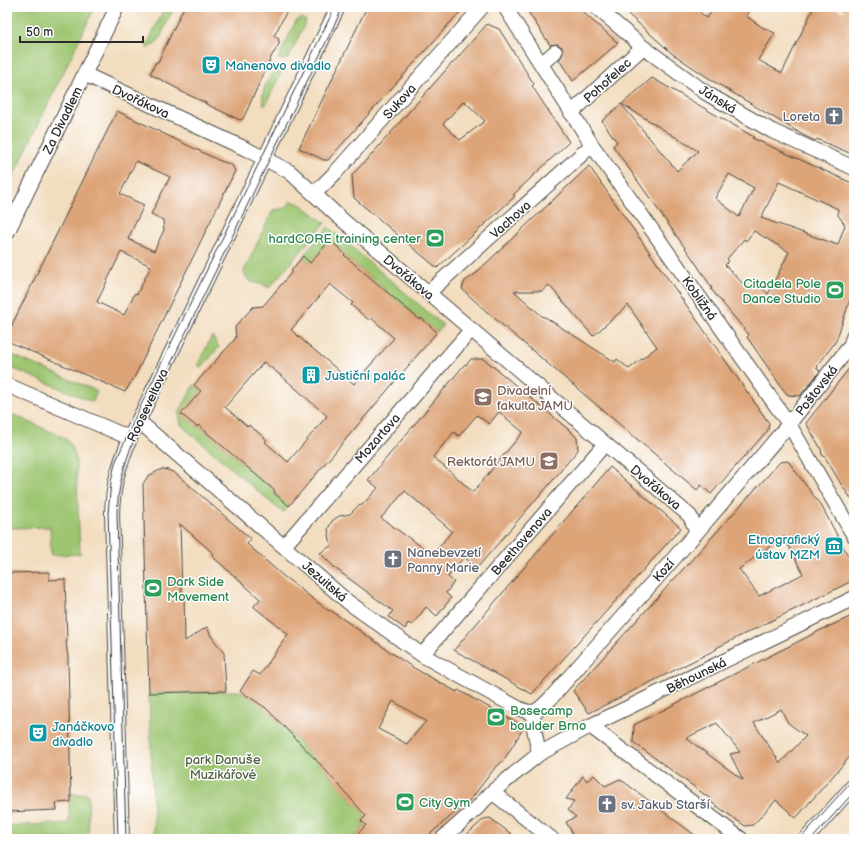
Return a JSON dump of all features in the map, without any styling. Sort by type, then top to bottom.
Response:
[{"type":"street","name":"Za Divadlem","points":[[7,233],[117,7]]},
{"type":"street","name":"Rooseveltova","points":[[122,839],[113,507],[116,477],[130,438],[338,7]]},
{"type":"street","name":"Kobližná","points":[[505,7],[592,145],[789,424],[854,536]]},
{"type":"street","name":"Jánská","points":[[596,7],[643,47],[706,93],[772,131],[854,168]]},
{"type":"street","name":"Sukova","points":[[314,194],[336,172],[479,11]]},
{"type":"street","name":"Pohořelec","points":[[571,113],[643,47]]},
{"type":"street","points":[[541,64],[555,52]]},
{"type":"street","name":"Dvořákova","points":[[84,74],[265,158],[290,172],[338,216],[690,516],[697,532]]},
{"type":"street","name":"Vachova","points":[[428,293],[592,145]]},
{"type":"street","name":"Mozartova","points":[[284,546],[471,330]]},
{"type":"street","name":"Poštovská","points":[[789,424],[850,346],[854,335]]},
{"type":"street","points":[[7,385],[130,438]]},
{"type":"street","name":"Jezuitská","points":[[139,419],[142,424],[348,602],[422,655],[518,708],[528,712],[533,712]]},
{"type":"street","name":"Kozí","points":[[533,712],[540,709],[550,699],[697,532],[789,424]]},
{"type":"street","name":"Beethovenova","points":[[422,655],[604,444]]},
{"type":"street","name":"Běhounská","points":[[442,839],[477,808],[492,792],[539,754],[590,726],[604,721],[854,598]]},
{"type":"street","points":[[533,712],[539,754]]},
{"type":"street","points":[[590,726],[741,839]]},
{"type":"street","points":[[806,839],[854,785]]},
{"type":"street","points":[[492,792],[552,839]]},
{"type":"green space","points":[[7,7],[95,7],[7,189]]},
{"type":"green space","points":[[165,7],[174,7],[159,40],[148,48],[146,47]]},
{"type":"green space","points":[[302,18],[306,21],[289,57],[284,60],[278,59],[296,21]]},
{"type":"green space","points":[[281,68],[282,71],[266,104],[264,105],[263,95],[266,84],[269,78]]},
{"type":"green space","points":[[291,201],[300,204],[325,223],[269,288],[248,279],[244,271],[273,210],[286,208]]},
{"type":"green space","points":[[328,227],[443,325],[437,332],[422,319],[420,320],[344,255],[345,253],[330,240],[310,263],[303,256]]},
{"type":"green space","points":[[212,336],[219,347],[202,367],[200,367],[198,364]]},
{"type":"green space","points":[[7,353],[97,391],[93,402],[7,366]]},
{"type":"green space","points":[[194,385],[201,391],[182,414],[197,427],[198,425],[275,491],[274,493],[289,506],[283,513],[181,425],[179,413]]},
{"type":"green space","points":[[7,412],[65,438],[72,446],[76,460],[80,554],[51,555],[50,527],[7,528]]},
{"type":"green space","name":"park Danuše Muzikářové","points":[[240,691],[266,708],[321,765],[366,816],[361,821],[366,825],[353,839],[154,839],[149,693]]},
{"type":"green space","points":[[71,794],[88,794],[89,839],[7,839],[7,826],[69,823],[69,802],[71,802]]},
{"type":"building","name":"Mahenovo divadlo","points":[[184,7],[289,7],[274,36],[279,39],[278,41],[280,42],[273,53],[243,119],[240,120],[206,104],[150,74],[156,62],[158,62]]},
{"type":"building","points":[[367,7],[464,7],[328,160],[324,160],[299,148]]},
{"type":"building","points":[[525,7],[577,7],[618,43],[573,81],[559,60],[563,54],[562,47],[557,44],[550,45]]},
{"type":"building","points":[[620,7],[693,7],[707,18],[715,7],[751,7],[746,16],[762,27],[775,33],[758,60],[782,73],[814,7],[834,7],[843,12],[846,7],[854,7],[854,155],[817,139],[815,141],[803,135],[713,81],[675,56]]},
{"type":"building","points":[[487,24],[499,29],[534,84],[532,86],[569,142],[513,195],[515,196],[510,201],[437,268],[354,198],[352,175]],"holes":[[[464,101],[485,121],[460,140],[443,124]]]},
{"type":"building","points":[[652,78],[754,137],[752,138],[854,184],[854,288],[836,341],[818,365],[817,369],[820,371],[800,396],[788,395],[782,388],[747,337],[749,335],[711,289],[712,288],[695,262],[613,146],[617,142],[602,121],[621,104],[677,171],[698,151],[622,104]],"holes":[[[729,174],[754,188],[739,217],[715,198]],[[779,182],[838,209],[838,215],[845,225],[838,245],[761,218]],[[754,231],[789,252],[768,294],[758,283],[750,291],[725,265],[729,261],[727,259],[744,239],[746,241]]]},
{"type":"building","points":[[117,111],[218,160],[232,165],[235,171],[135,376],[125,392],[7,341],[7,335]],"holes":[[[136,161],[170,177],[151,214],[163,220],[164,230],[154,251],[128,239],[144,205],[120,194]],[[121,252],[151,266],[137,294],[135,293],[124,315],[97,302]]]},
{"type":"building","points":[[589,166],[769,423],[768,430],[711,494],[701,485],[697,490],[487,312],[462,289],[465,281],[478,271]],"holes":[[[549,285],[593,336],[628,305],[657,347],[629,369],[617,359],[615,362],[543,317],[514,291],[542,291]]]},
{"type":"building","name":"Justiční palác","points":[[330,240],[345,254],[344,255],[381,287],[420,320],[421,318],[437,332],[289,506],[274,493],[275,491],[198,425],[197,427],[181,414],[201,391],[194,385],[236,338],[235,327],[253,307],[263,306],[292,272],[291,271],[303,256],[310,263]],"holes":[[[330,284],[353,303],[351,305],[369,320],[371,318],[394,338],[354,384],[291,330]],[[264,362],[327,416],[288,462],[265,442],[267,440],[249,425],[248,427],[225,407]]]},
{"type":"building","points":[[471,359],[483,359],[489,363],[569,430],[577,438],[578,450],[477,568],[464,557],[448,577],[454,582],[446,593],[451,598],[437,616],[426,607],[412,625],[408,623],[405,629],[389,617],[393,611],[336,569],[320,553],[331,546],[328,529],[332,521],[339,516],[350,514],[358,506],[362,505],[378,488],[368,480],[465,364],[466,365]],"holes":[[[499,412],[523,432],[473,492],[433,457],[454,432],[459,436],[477,415],[489,424]],[[405,491],[452,531],[433,555],[381,518]]]},
{"type":"building","points":[[854,362],[854,503],[825,457],[822,455],[821,449],[806,423]]},
{"type":"building","points":[[788,461],[822,507],[854,567],[854,580],[589,713],[573,691],[780,462]],"holes":[[[784,536],[803,574],[759,596],[739,569]]]},
{"type":"building","points":[[610,467],[681,528],[532,694],[454,650]]},
{"type":"building","points":[[162,469],[175,473],[251,539],[247,544],[282,575],[329,611],[330,610],[412,667],[457,692],[458,690],[524,727],[504,760],[494,769],[471,799],[424,839],[353,839],[366,825],[361,821],[366,816],[321,765],[266,708],[240,691],[253,671],[260,675],[288,634],[254,607],[260,599],[212,556],[214,554],[180,524],[185,641],[207,627],[211,636],[224,653],[226,691],[149,693],[143,484],[148,476]],"holes":[[[393,701],[426,721],[407,744],[378,729]]]},
{"type":"building","name":"Janáčkovo divadlo","points":[[49,572],[49,580],[65,579],[71,802],[56,803],[57,810],[7,812],[7,573]]},
{"type":"building","points":[[854,615],[854,752],[796,818],[776,800],[753,825],[745,826],[633,742],[634,725],[817,632]],"holes":[[[781,709],[788,723],[806,736],[780,763],[754,723]],[[717,723],[740,752],[730,754],[743,780],[686,738]]]},
{"type":"building","name":"sv. Jakub Starší","points":[[594,775],[605,786],[620,779],[700,839],[576,839],[566,822],[576,817],[568,810],[574,801],[566,799],[583,776],[587,781]]},
{"type":"building","points":[[490,818],[518,839],[462,839],[484,819]]},
{"type":"tram line","points":[[118,839],[108,513],[111,482],[115,463],[140,407],[335,7]]},
{"type":"tram line","points":[[126,839],[117,513],[122,476],[134,440],[343,7]]},
{"type":"tram line","points":[[800,839],[854,778]]},
{"type":"tram line","points":[[812,839],[854,792]]},
{"type":"place","name":"Mahenovo divadlo","points":[[211,65]]},
{"type":"place","name":"Loreta","points":[[834,116]]},
{"type":"place","name":"hardCORE training center","points":[[435,238]]},
{"type":"place","name":"Citadela Pole Dance Studio","points":[[835,290]]},
{"type":"place","name":"Justiční palác","points":[[311,375]]},
{"type":"place","name":"Divadelní fakulta JAMU","points":[[483,397]]},
{"type":"place","name":"Rektorát JAMU","points":[[549,461]]},
{"type":"place","name":"Etnografický ústav MZM","points":[[834,546]]},
{"type":"place","name":"Nanebevzetí Panny Marie","points":[[393,559]]},
{"type":"place","name":"Dark Side Movement","points":[[153,588]]},
{"type":"place","name":"Basecamp boulder Brno","points":[[496,717]]},
{"type":"place","name":"Janáčkovo divadlo","points":[[38,733]]},
{"type":"place","name":"City Gym","points":[[405,802]]},
{"type":"place","name":"sv. Jakub Starší","points":[[607,804]]}]
